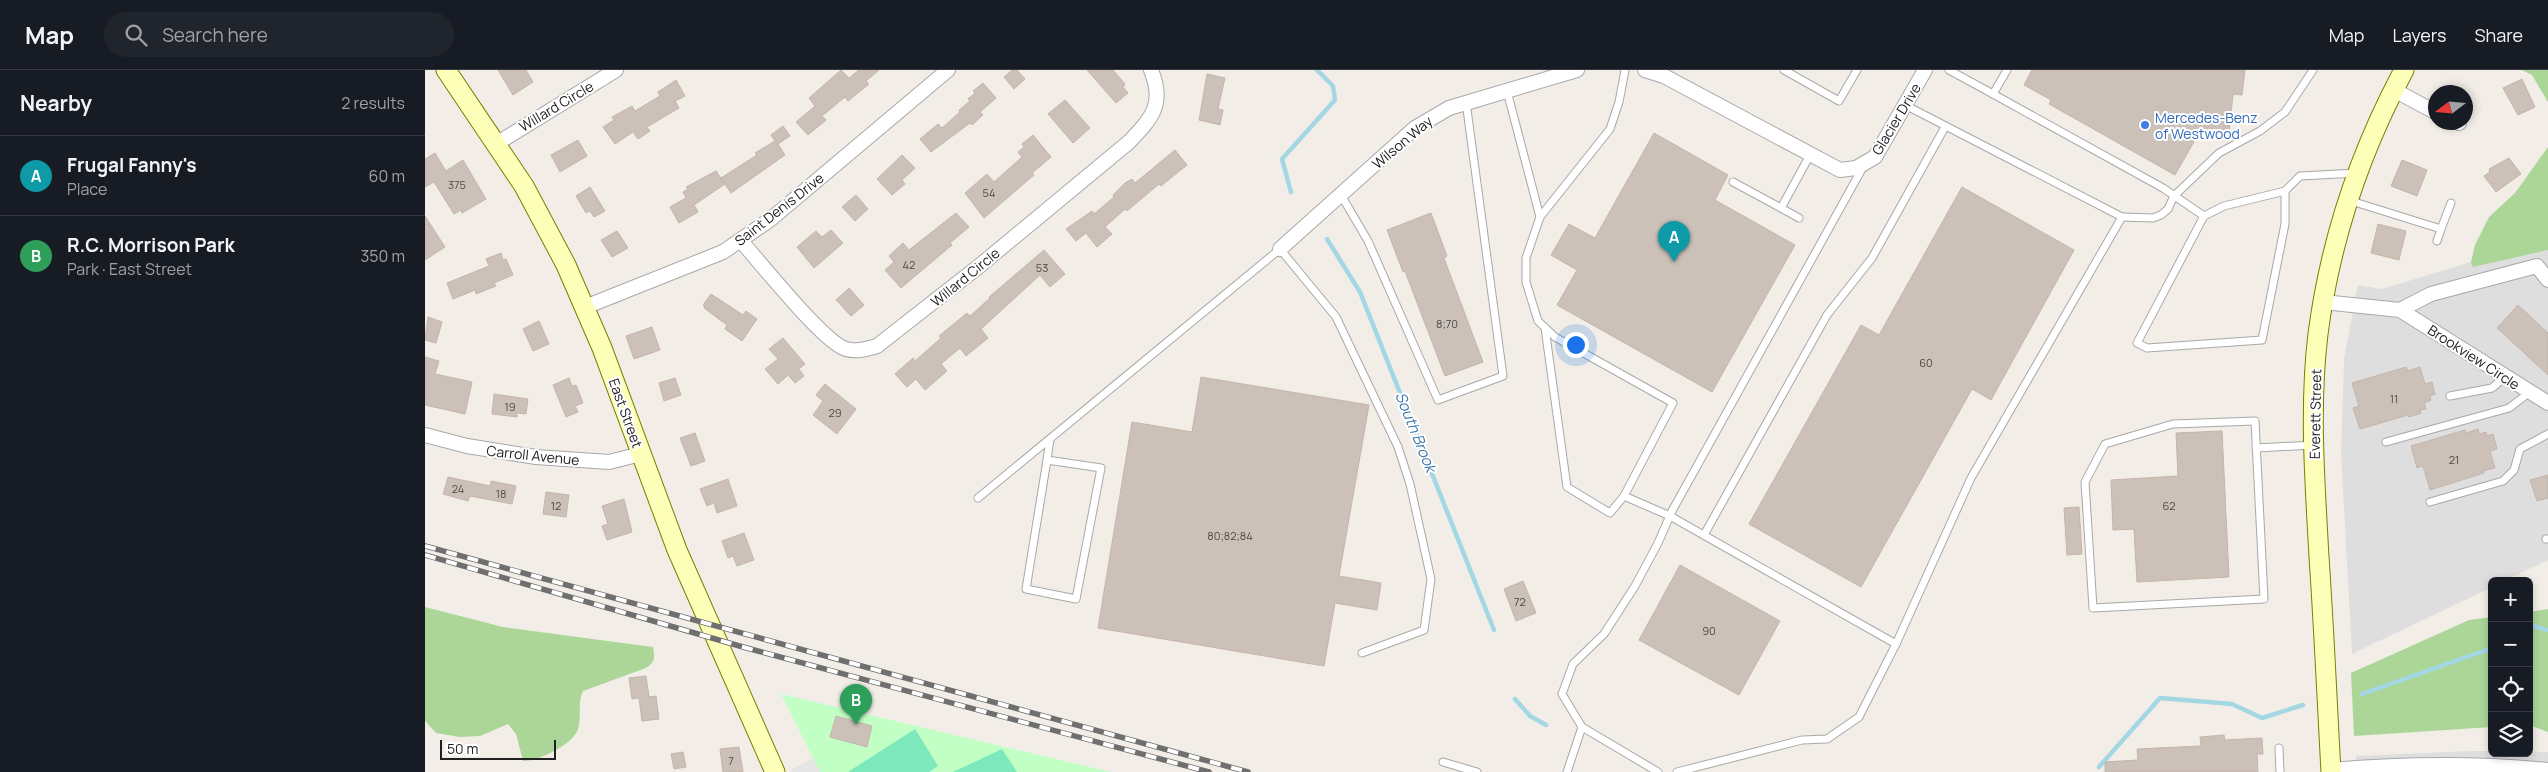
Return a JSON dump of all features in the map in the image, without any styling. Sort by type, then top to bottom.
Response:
[{"type":"main road","name":"East Street","points":[[446,70],[541,215],[585,307],[661,509],[699,602],[775,772]]},
{"type":"main road","name":"Everett Street","points":[[2331,771],[2313,444],[2317,353],[2323,302],[2348,200],[2357,173],[2393,90],[2405,70]]},
{"type":"street","name":"Willard Circle","points":[[496,144],[616,70]]},
{"type":"street","name":"Saint Denis Drive","points":[[585,307],[723,252],[741,241],[771,219],[948,70]]},
{"type":"street","name":"Willard Circle","points":[[741,241],[826,336],[845,349],[862,350],[877,346],[978,267],[1129,142],[1150,120],[1155,110],[1156,94],[1151,70]]},
{"type":"street","name":"Wilson Way","points":[[1280,249],[1415,128],[1439,112],[1577,70]]},
{"type":"street","points":[[1646,70],[1664,76],[1840,170],[1864,165]]},
{"type":"street","name":"Glacier Drive","points":[[1864,165],[1877,154],[1925,70]]},
{"type":"street","points":[[2393,90],[2428,108]]},
{"type":"street","points":[[2400,310],[2431,294],[2542,265],[2548,280]]},
{"type":"street","name":"Brookview Circle","points":[[2323,302],[2400,310],[2548,403]]},
{"type":"street","name":"Carroll Avenue","points":[[425,435],[467,446],[536,457],[609,462],[641,454]]},
{"type":"street","points":[[2331,771],[2453,766],[2548,770]]},
{"type":"lane","points":[[1545,327],[1567,487],[1610,513],[1623,496],[1673,403],[1555,337],[1545,327],[1538,320],[1526,282],[1526,258],[1540,217],[1610,129],[1619,102],[1625,70]]},
{"type":"lane","points":[[1784,70],[1839,101],[1857,70]]},
{"type":"lane","points":[[1949,70],[2174,196],[2205,216]]},
{"type":"lane","points":[[1993,94],[2007,70]]},
{"type":"lane","points":[[1905,105],[1945,128],[2122,217],[2153,218],[2161,216],[2168,209],[2174,196],[2219,153],[2260,131],[2285,112],[2313,70]]},
{"type":"lane","points":[[1507,91],[1540,217]]},
{"type":"lane","points":[[1341,195],[1368,241],[1438,400],[1503,376],[1467,102]]},
{"type":"lane","points":[[1704,535],[1827,315],[1872,258],[1945,128]]},
{"type":"lane","points":[[1781,208],[1810,155]]},
{"type":"lane","points":[[1658,772],[1582,727],[1561,694],[1573,664],[1604,634],[1621,609],[1659,543],[1670,516],[1864,165]]},
{"type":"lane","points":[[2285,191],[2285,224],[2262,340],[2147,348],[2137,343],[2205,216],[2224,206],[2285,191],[2300,176],[2357,173]]},
{"type":"lane","points":[[1733,182],[1799,218]]},
{"type":"lane","points":[[2348,200],[2441,229]]},
{"type":"lane","points":[[2437,241],[2451,203]]},
{"type":"lane","points":[[1677,772],[1802,740],[1827,739],[1859,717],[1896,644],[1971,478],[2122,217]]},
{"type":"lane","points":[[978,498],[1280,249],[1336,317],[1383,411],[1410,484],[1431,579],[1424,630],[1362,653]]},
{"type":"lane","points":[[2450,396],[2492,388],[2506,376]]},
{"type":"lane","points":[[2386,442],[2509,408],[2530,392]]},
{"type":"lane","points":[[2255,422],[2256,448],[2264,599],[2093,608],[2085,482],[2105,444],[2173,424],[2255,422]]},
{"type":"lane","points":[[2430,502],[2503,480],[2514,470],[2520,449],[2548,434]]},
{"type":"lane","points":[[1047,460],[1101,468],[1076,599],[1026,589],[1050,439]]},
{"type":"lane","points":[[2256,448],[2313,444]]},
{"type":"lane","points":[[1623,496],[1670,516],[1896,644]]},
{"type":"lane","points":[[1567,772],[1582,727]]},
{"type":"lane","points":[[2279,748],[2280,772]]},
{"type":"lane","points":[[1443,762],[1477,772]]},
{"type":"shaded area","points":[[2548,247],[2548,560],[2512,577],[2488,577],[2488,589],[2352,654],[2341,454],[2344,359],[2358,285],[2382,289],[2471,262]]},
{"type":"shaded area","points":[[2488,751],[2488,757],[2533,757],[2533,752],[2548,752],[2548,772],[2357,772],[2356,756]]},
{"type":"shaded area","points":[[813,758],[820,772],[791,772],[791,770]]},
{"type":"green space","points":[[2522,70],[2548,70],[2548,102],[2532,75]]},
{"type":"green space","points":[[2548,147],[2548,250],[2473,267],[2471,262],[2475,245],[2489,217],[2515,193]]},
{"type":"green space","points":[[425,607],[503,627],[653,647],[654,659],[646,668],[583,691],[580,701],[579,724],[575,735],[554,751],[537,759],[523,761],[516,734],[508,724],[480,736],[460,737],[436,733],[425,721]]},
{"type":"green space","points":[[2548,609],[2548,732],[2533,726],[2533,611]]},
{"type":"green space","points":[[2488,618],[2488,727],[2354,736],[2351,673],[2469,620]]},
{"type":"green space","points":[[781,694],[1111,772],[820,772]]},
{"type":"green space","points":[[915,729],[938,766],[929,772],[848,772]]},
{"type":"green space","points":[[1002,749],[1017,772],[953,772]]},
{"type":"building","points":[[498,70],[526,70],[533,82],[513,95]]},
{"type":"building","points":[[841,70],[849,78],[859,70],[879,70],[866,81],[869,84],[848,101],[845,97],[822,116],[826,120],[808,135],[796,122],[815,106],[809,98]]},
{"type":"building","points":[[1012,70],[1017,70],[1025,79],[1014,89],[1004,77]]},
{"type":"building","points":[[1087,70],[1113,70],[1125,84],[1123,87],[1128,93],[1116,103]]},
{"type":"building","name":"Mercedes-Benz of Westwood","points":[[2032,70],[2245,70],[2242,95],[2233,94],[2229,133],[2200,131],[2175,175],[2049,104],[2051,100],[2024,85]]},
{"type":"building","points":[[1207,74],[1225,78],[1218,109],[1223,110],[1220,125],[1199,120]]},
{"type":"building","points":[[2522,79],[2535,107],[2518,115],[2503,88]]},
{"type":"building","points":[[676,80],[685,96],[675,101],[679,108],[647,127],[650,131],[638,139],[633,132],[615,144],[603,127],[614,120],[612,117],[632,106],[635,111],[660,96],[658,92]]},
{"type":"building","points":[[983,83],[996,98],[980,112],[983,115],[972,125],[970,123],[931,152],[920,139],[938,124],[942,128],[960,112],[959,110],[970,101],[968,99],[975,93],[973,91]]},
{"type":"building","points":[[1065,100],[1090,128],[1073,143],[1048,114]]},
{"type":"building","points":[[783,126],[790,136],[778,144],[785,155],[731,193],[721,178],[775,141],[771,135]]},
{"type":"building","points":[[1654,133],[1728,175],[1715,200],[1795,245],[1712,392],[1557,305],[1577,270],[1551,255],[1569,224],[1595,238]]},
{"type":"building","points":[[1033,135],[1051,157],[1032,173],[1034,175],[984,218],[965,193],[987,174],[994,182],[1022,157],[1018,152],[1024,147],[1022,144]]},
{"type":"building","points":[[578,140],[587,156],[560,172],[551,155]]},
{"type":"building","points":[[1175,150],[1187,165],[1161,186],[1159,184],[1127,211],[1125,209],[1105,227],[1112,234],[1097,247],[1086,233],[1076,241],[1066,229],[1092,211],[1094,214],[1114,197],[1113,195],[1125,183],[1132,179],[1135,183]]},
{"type":"building","points":[[435,153],[446,171],[463,160],[486,199],[462,213],[461,210],[454,214],[434,182],[425,187],[425,159]]},
{"type":"building","points":[[902,155],[915,168],[902,180],[905,184],[892,195],[877,179]]},
{"type":"building","points":[[2509,158],[2521,174],[2496,192],[2484,176],[2490,172],[2489,169]]},
{"type":"building","points":[[2402,160],[2427,170],[2417,196],[2391,186]]},
{"type":"building","points":[[716,171],[725,184],[694,205],[698,212],[679,223],[670,207],[686,198],[683,192],[688,189],[686,187]]},
{"type":"building","points":[[590,187],[605,211],[594,217],[590,211],[586,213],[576,196]]},
{"type":"building","points":[[1962,187],[2074,250],[1991,400],[1972,389],[1861,587],[1749,524],[1861,325],[1879,335]]},
{"type":"building","points":[[856,195],[868,209],[855,221],[842,207]]},
{"type":"building","points":[[956,213],[969,227],[950,243],[952,245],[901,288],[885,270],[894,262],[889,256],[903,243],[909,250]]},
{"type":"building","points":[[1431,213],[1447,256],[1444,258],[1483,362],[1445,376],[1405,271],[1403,272],[1387,230]]},
{"type":"building","points":[[425,216],[445,247],[425,260]]},
{"type":"building","points":[[2378,224],[2406,231],[2399,260],[2371,253]]},
{"type":"building","points":[[831,230],[843,243],[814,268],[797,247],[816,231],[822,237]]},
{"type":"building","points":[[617,231],[628,248],[612,257],[601,240]]},
{"type":"building","points":[[1044,250],[1065,274],[1050,287],[1040,275],[981,329],[988,338],[966,356],[960,348],[941,364],[947,371],[925,390],[916,379],[907,387],[895,374],[913,358],[915,361],[941,338],[939,336],[967,313],[970,316],[989,297]]},
{"type":"building","points":[[501,253],[503,260],[506,259],[513,275],[494,283],[496,286],[476,294],[475,290],[453,299],[447,283],[489,266],[486,259]]},
{"type":"building","points":[[849,288],[864,305],[851,316],[836,300]]},
{"type":"building","points":[[711,294],[743,315],[746,311],[757,319],[742,341],[725,329],[727,325],[704,308],[705,306],[703,305]]},
{"type":"building","points":[[2518,305],[2548,333],[2548,375],[2497,328]]},
{"type":"building","points":[[428,317],[442,322],[436,343],[425,340]]},
{"type":"building","points":[[539,321],[549,344],[533,351],[523,329]]},
{"type":"building","points":[[652,327],[660,350],[634,359],[626,336]]},
{"type":"building","points":[[783,338],[805,364],[799,369],[804,376],[795,383],[788,375],[778,384],[765,369],[778,359],[769,349]]},
{"type":"building","points":[[425,357],[439,361],[435,374],[472,382],[465,414],[425,405]]},
{"type":"building","points":[[2406,367],[2408,371],[2420,367],[2425,384],[2432,382],[2435,394],[2430,396],[2431,400],[2424,403],[2426,409],[2420,410],[2421,413],[2409,417],[2408,415],[2360,429],[2353,408],[2359,406],[2352,383]]},
{"type":"building","points":[[1201,377],[1369,405],[1339,576],[1381,583],[1377,610],[1335,603],[1324,666],[1098,628],[1132,422],[1192,432]]},
{"type":"building","points":[[569,378],[572,386],[576,385],[583,403],[575,406],[578,412],[566,417],[553,385]]},
{"type":"building","points":[[675,378],[681,395],[664,401],[659,383]]},
{"type":"building","points":[[825,384],[856,409],[837,434],[813,415],[823,401],[816,395]]},
{"type":"building","points":[[494,394],[528,399],[526,414],[517,413],[517,417],[492,414]]},
{"type":"building","points":[[2478,429],[2479,434],[2486,432],[2487,436],[2493,434],[2497,449],[2490,451],[2495,468],[2430,490],[2423,466],[2417,468],[2411,446],[2465,430],[2466,433]]},
{"type":"building","points":[[2222,431],[2229,577],[2137,582],[2134,529],[2113,530],[2111,480],[2178,476],[2176,433]]},
{"type":"building","points":[[695,433],[705,461],[691,466],[680,438]]},
{"type":"building","points":[[2548,475],[2548,498],[2537,501],[2530,480]]},
{"type":"building","points":[[448,477],[490,486],[491,481],[516,486],[512,504],[470,496],[468,501],[443,494]]},
{"type":"building","points":[[728,479],[737,506],[717,513],[714,503],[707,506],[700,489]]},
{"type":"building","points":[[546,492],[569,495],[566,517],[543,514]]},
{"type":"building","points":[[624,499],[632,532],[607,540],[602,526],[608,524],[602,506]]},
{"type":"building","points":[[2079,507],[2082,554],[2067,555],[2064,508]]},
{"type":"building","points":[[744,533],[754,560],[737,566],[733,556],[728,558],[722,541]]},
{"type":"building","points":[[1680,565],[1780,621],[1739,695],[1639,640]]},
{"type":"building","points":[[1523,581],[1536,613],[1516,621],[1504,589]]},
{"type":"building","points":[[646,676],[649,697],[656,696],[659,719],[642,721],[639,698],[632,699],[629,678]]},
{"type":"building","points":[[836,716],[872,726],[867,747],[830,737]]},
{"type":"building","points":[[2224,735],[2225,740],[2262,738],[2263,754],[2257,754],[2258,772],[2105,772],[2105,762],[2138,760],[2137,749],[2201,746],[2200,737]]},
{"type":"building","points":[[739,747],[743,772],[723,772],[720,749]]},
{"type":"building","points":[[683,752],[686,767],[674,769],[671,754]]},
{"type":"waterway","name":"South Brook","points":[[1291,192],[1282,159],[1335,100],[1333,86],[1317,70]]},
{"type":"waterway","name":"South Brook","points":[[1327,239],[1360,292],[1494,630]]},
{"type":"waterway","points":[[2533,626],[2548,630]]},
{"type":"waterway","points":[[2362,694],[2488,649]]},
{"type":"waterway","points":[[2099,767],[2160,698],[2232,704],[2262,718],[2303,705]]},
{"type":"waterway","name":"South Brook","points":[[1515,699],[1530,716],[1546,725]]},
{"type":"railway","points":[[425,546],[1248,772]]},
{"type":"railway","points":[[425,555],[743,647],[1209,772]]},
{"type":"place","name":"Mercedes-Benz of Westwood","points":[[2145,125]]},
{"type":"place","name":"Frugal Fanny's","points":[[1674,262]]},
{"type":"place","name":"R.C. Morrison Park","points":[[856,725]]}]
